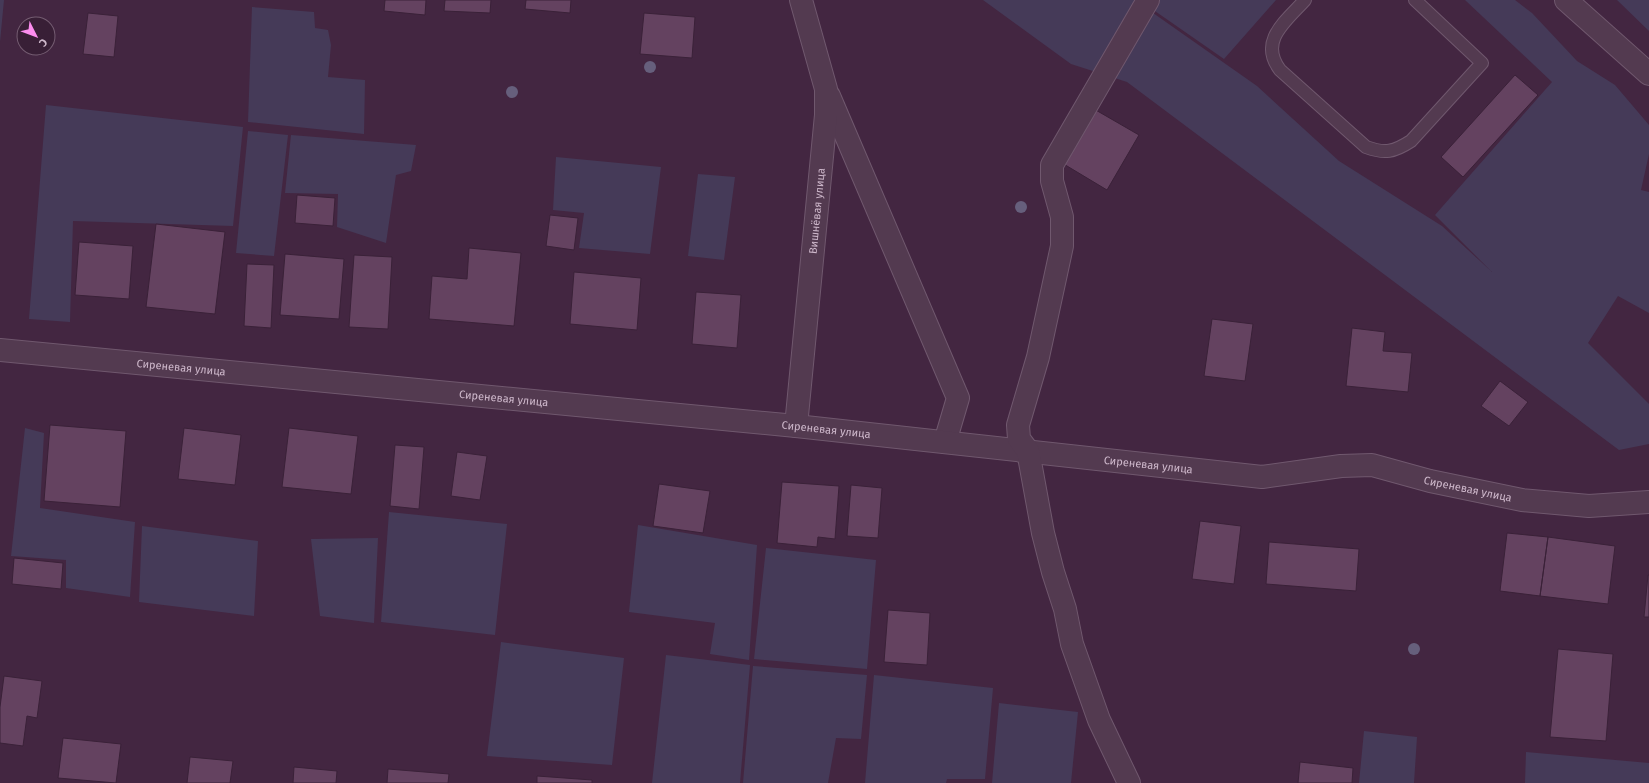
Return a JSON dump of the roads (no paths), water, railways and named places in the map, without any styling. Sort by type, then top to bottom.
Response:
[{"type":"street","name":"Вишнёвая улица","points":[[796,426],[826,115],[826,89],[801,0]]},
{"type":"street","points":[[1129,783],[1099,720],[1072,644],[1065,609],[1053,572],[1044,533],[1028,451],[1019,439],[1018,425],[1040,350],[1062,246],[1062,217],[1052,181],[1052,165],[1148,0]]},
{"type":"street","points":[[1566,0],[1649,74]]},
{"type":"street","points":[[826,89],[847,135],[860,170],[958,398],[945,442]]},
{"type":"street","name":"Сиреневая улица","points":[[0,350],[796,426],[1262,477],[1341,466],[1372,465],[1430,481],[1522,500],[1589,506],[1649,502]]},
{"type":"lane","points":[[1305,0],[1279,29],[1273,39],[1271,50],[1274,62],[1280,70],[1366,147],[1379,152],[1401,148],[1411,141],[1482,63],[1415,0]]}]
